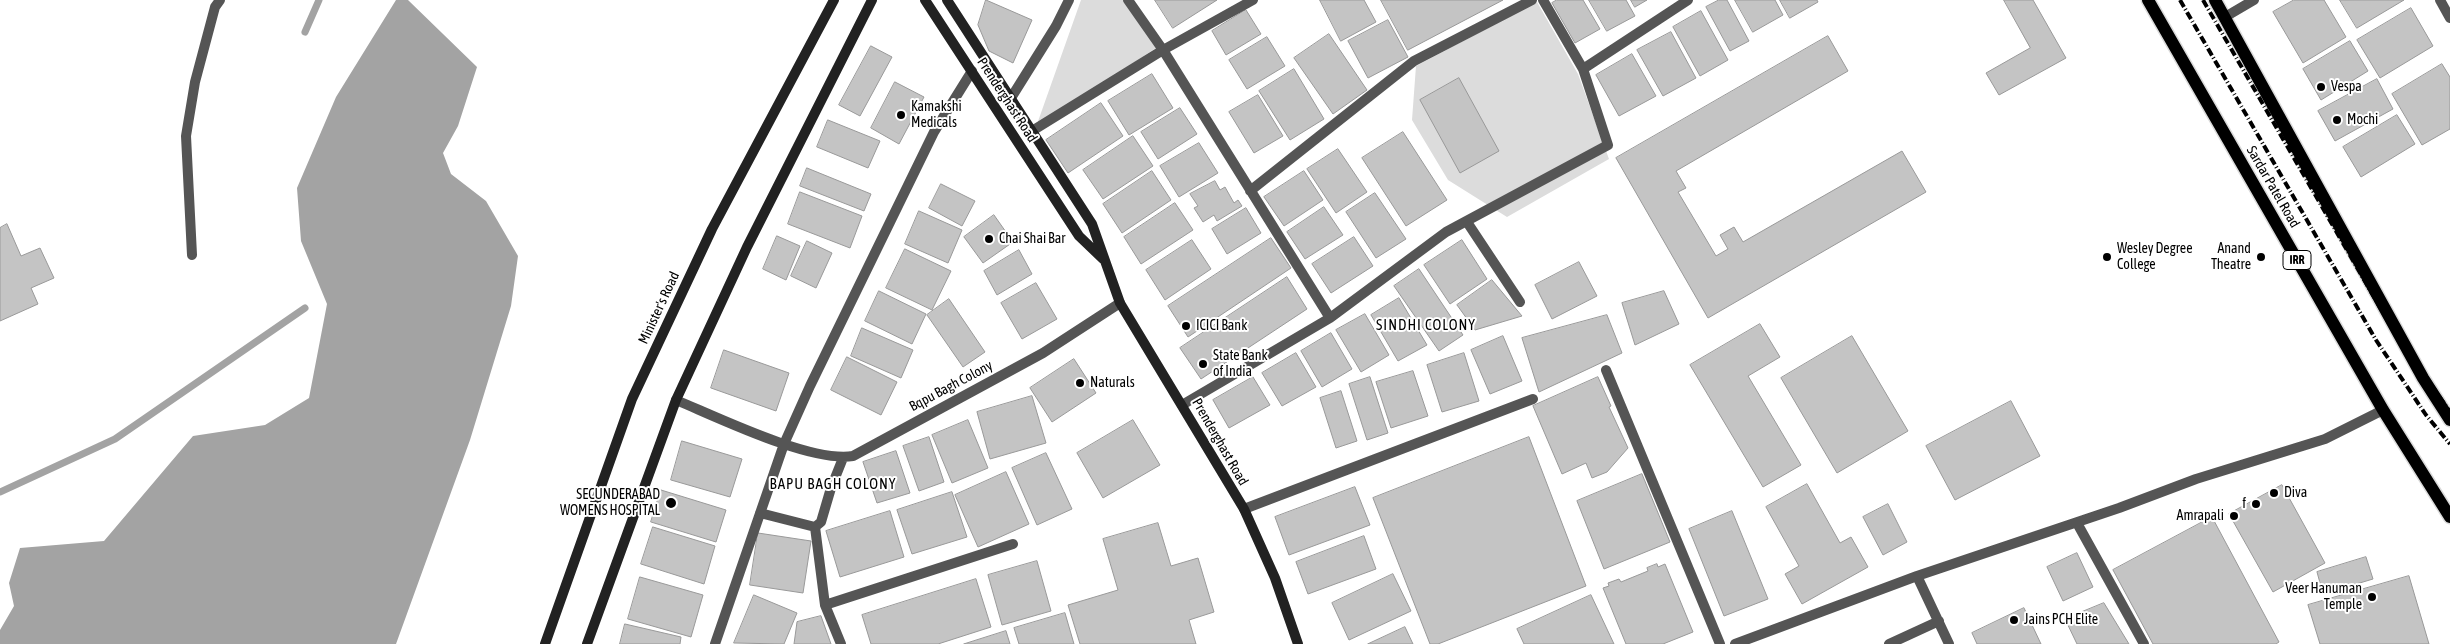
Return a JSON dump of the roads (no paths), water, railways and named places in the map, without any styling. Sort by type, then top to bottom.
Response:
[{"type":"main road","name":"Minister's Road","points":[[545,644],[632,399],[712,229],[834,0]]},
{"type":"main road","points":[[587,644],[676,400],[747,247],[872,0]]},
{"type":"main road","name":"Prenderghast Road","points":[[925,0],[1079,236],[1104,260]]},
{"type":"main road","name":"Prenderghast Road","points":[[947,0],[1092,224],[1120,303],[1244,509],[1275,578],[1298,644]]},
{"type":"main road","name":"Sardar Patel Road","points":[[2148,0],[2383,410],[2450,517]]},
{"type":"main road","points":[[2215,0],[2450,430]]},
{"type":"main road","points":[[2423,378],[2450,420]]},
{"type":"street","points":[[192,255],[186,136],[195,82],[214,7],[220,0]]},
{"type":"street","points":[[1011,98],[1056,26],[1069,0]]},
{"type":"street","points":[[1128,0],[1163,50],[1330,318]]},
{"type":"street","points":[[1032,131],[1163,50],[1253,0]]},
{"type":"street","points":[[1250,191],[1414,61],[1532,0]]},
{"type":"street","points":[[1182,405],[1330,318],[1446,232],[1608,145],[1583,69],[1543,0]]},
{"type":"street","points":[[1583,69],[1688,0]]},
{"type":"street","points":[[2225,17],[2254,0]]},
{"type":"street","points":[[2440,0],[2450,18]]},
{"type":"street","points":[[716,644],[784,444],[810,386],[934,132],[972,71]]},
{"type":"street","points":[[1467,222],[1520,302]]},
{"type":"street","name":"Bqpu Bagh Colony","points":[[842,458],[853,456],[1043,353],[1120,303]]},
{"type":"street","points":[[1606,370],[1720,644]]},
{"type":"street","points":[[1244,509],[1533,399]]},
{"type":"street","points":[[676,400],[784,444],[842,458],[830,488],[821,522],[815,527]]},
{"type":"street","points":[[1735,644],[1917,576],[2077,523],[2196,479],[2325,439],[2383,410]]},
{"type":"street","points":[[760,513],[815,527]]},
{"type":"street","points":[[2077,523],[2144,644]]},
{"type":"street","points":[[815,527],[825,605],[841,644]]},
{"type":"street","points":[[825,605],[1012,544]]},
{"type":"street","points":[[1917,576],[1949,644]]},
{"type":"street","points":[[1889,644],[1939,621]]},
{"type":"waterway","points":[[305,32],[319,0]]},
{"type":"waterway","points":[[0,492],[115,439],[305,308]]},
{"type":"railway","points":[[2180,0],[2376,340],[2426,415],[2450,444]]},
{"type":"railway","points":[[2203,0],[2393,330],[2450,412]]},
{"type":"place","name":"Vespa","points":[[2321,87]]},
{"type":"place","name":"Kamakshi Medicals","points":[[901,115]]},
{"type":"place","name":"Mochi","points":[[2337,120]]},
{"type":"place","name":"Chai Shai Bar","points":[[989,239]]},
{"type":"place","name":"Wesley Degree College","points":[[2107,257]]},
{"type":"place","name":"Anand Theatre","points":[[2261,257]]},
{"type":"place","name":"ICICI Bank","points":[[1186,326]]},
{"type":"place","name":"State Bank of India","points":[[1203,364]]},
{"type":"place","name":"Naturals","points":[[1080,383]]},
{"type":"place","name":"Diva","points":[[2274,493]]},
{"type":"place","name":"SECUNDERABAD WOMENS HOSPITAL","points":[[671,503]]},
{"type":"place","name":"f","points":[[2256,504]]},
{"type":"place","name":"Amrapali","points":[[2234,516]]},
{"type":"place","name":"Veer Hanuman Temple","points":[[2372,597]]},
{"type":"place","name":"Jains PCH Elite","points":[[2014,620]]},
{"type":"district","name":"SINDHI COLONY","points":[[1426,325]]},
{"type":"district","name":"BAPU BAGH COLONY","points":[[833,484]]}]
